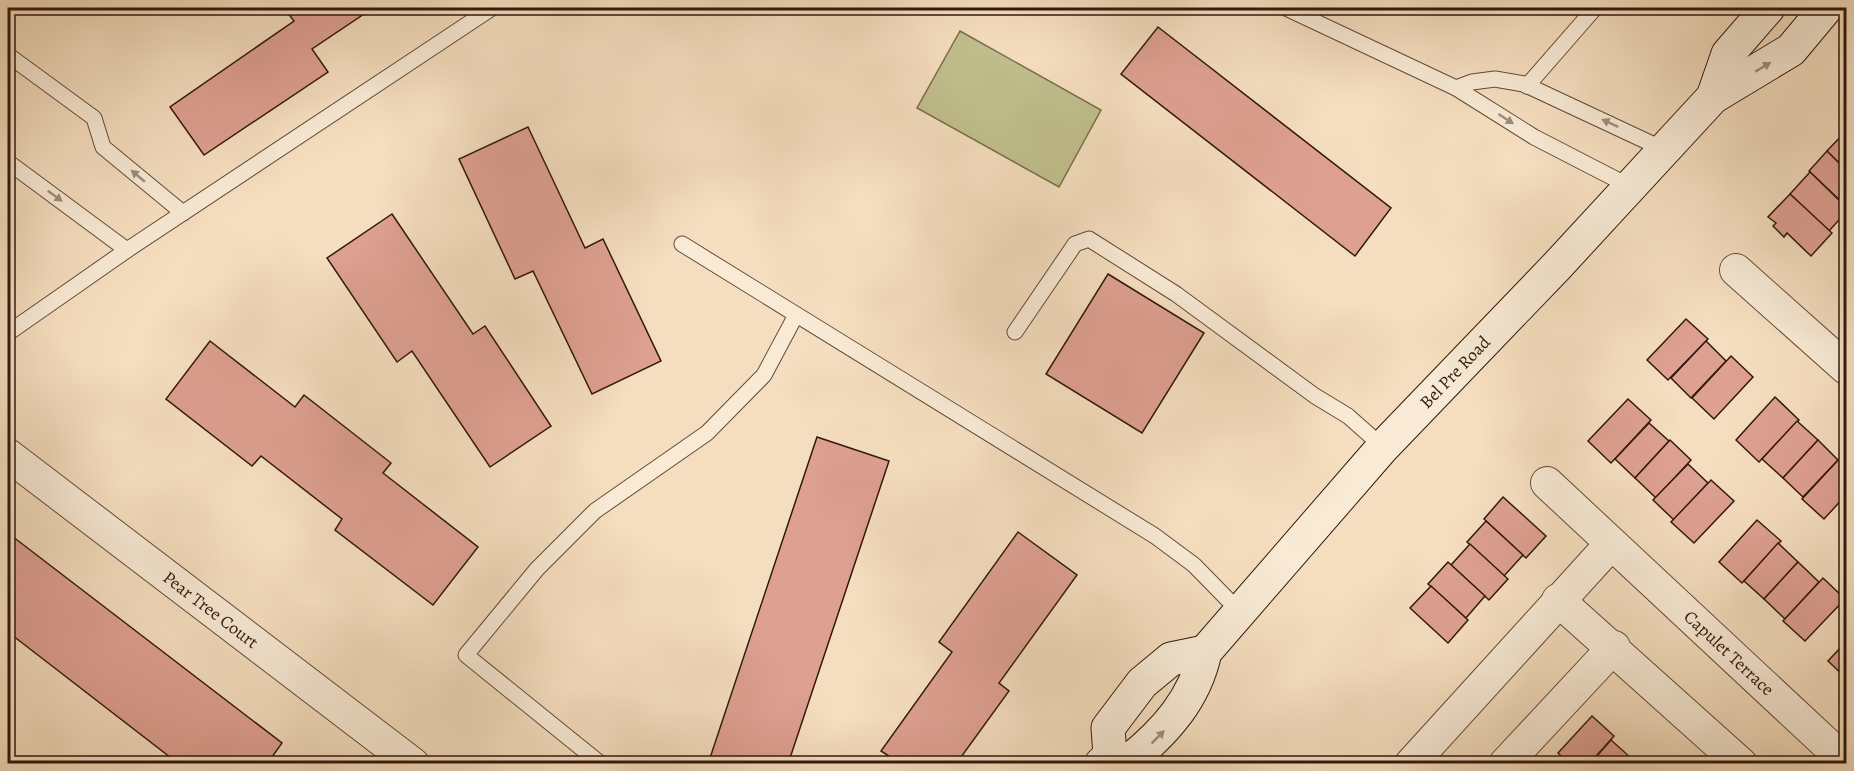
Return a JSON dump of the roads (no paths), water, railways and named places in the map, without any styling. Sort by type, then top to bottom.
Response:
[{"type":"main road","name":"Bel Pre Road","points":[[1713,97],[1728,54],[1768,8]]},
{"type":"main road","name":"Bel Pre Road","points":[[1205,652],[1171,659],[1142,683],[1108,728],[1106,759],[1129,761],[1176,718],[1201,671],[1205,652],[1383,447],[1713,97],[1791,50],[1826,8]]},
{"type":"street","points":[[1736,270],[1846,368]]},
{"type":"street","name":"Pear Tree Court","points":[[8,455],[413,764]]},
{"type":"street","name":"Capulet Terrace","points":[[1547,483],[1846,762]]},
{"type":"street","points":[[1411,764],[1611,544]]},
{"type":"street","points":[[1558,600],[1614,647],[1741,764]]},
{"type":"street","points":[[1505,764],[1614,647]]},
{"type":"lane","points":[[8,333],[124,247],[183,213],[492,8]]},
{"type":"lane","points":[[1286,8],[1456,88],[1534,136],[1629,186]]},
{"type":"lane","points":[[1527,86],[1595,8]]},
{"type":"lane","points":[[8,55],[94,118],[103,147],[183,213]]},
{"type":"lane","points":[[1456,88],[1472,82],[1495,79],[1527,86],[1663,149]]},
{"type":"lane","points":[[8,162],[124,247]]},
{"type":"lane","points":[[1015,332],[1075,244],[1089,239],[1176,294],[1315,396],[1348,416],[1383,447]]},
{"type":"lane","points":[[682,244],[1155,536],[1194,565],[1241,613]]},
{"type":"lane","points":[[601,764],[466,655],[537,569],[595,511],[707,433],[764,375],[796,315]]}]
